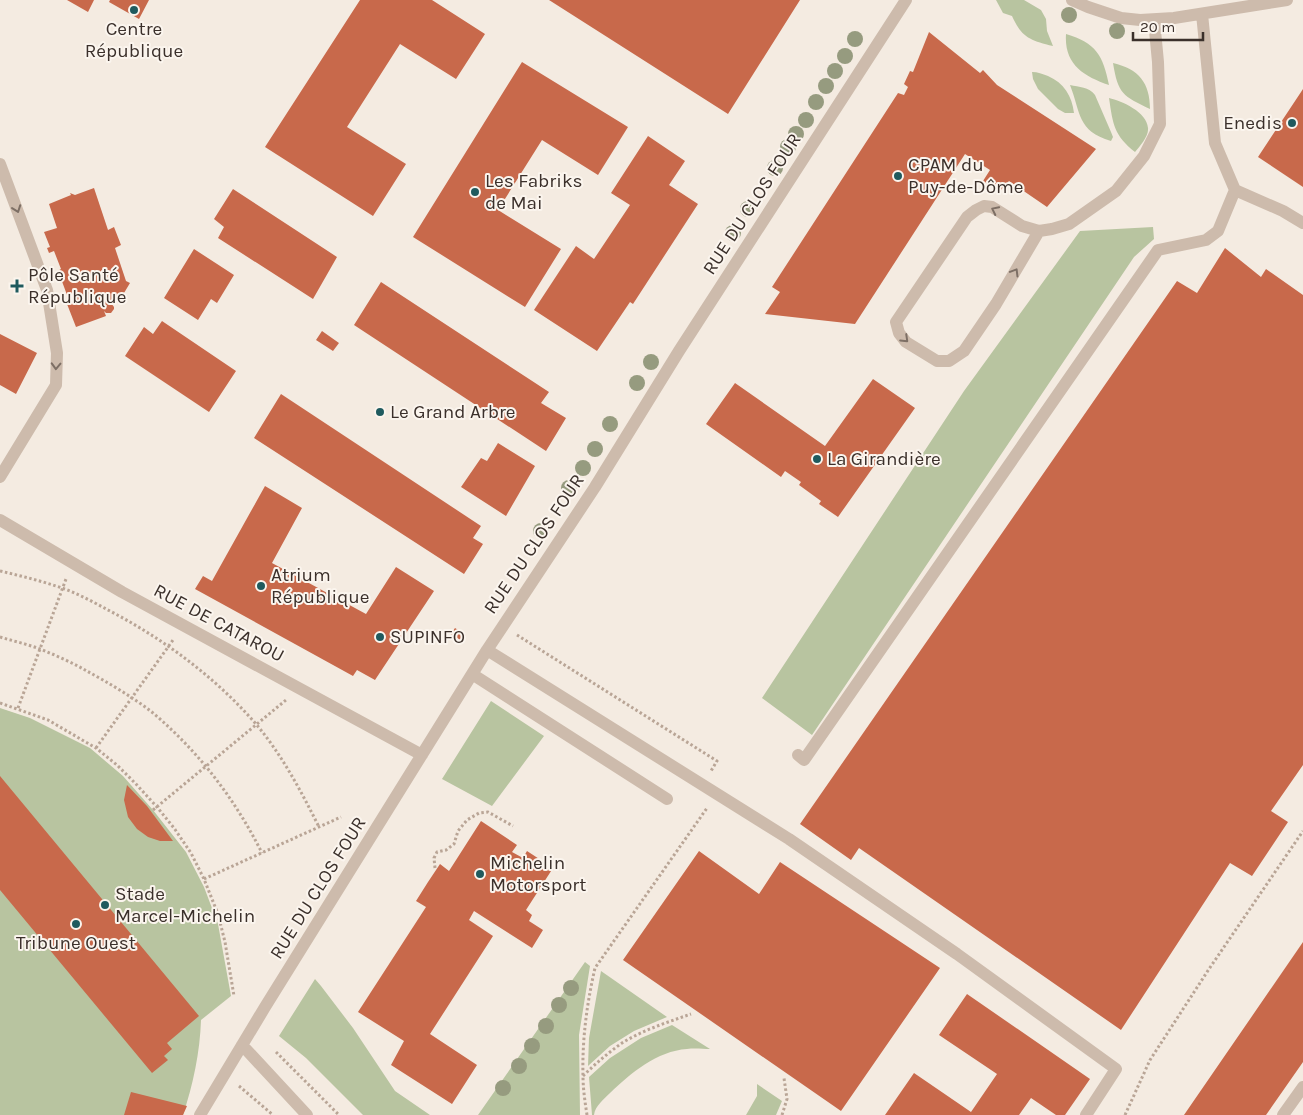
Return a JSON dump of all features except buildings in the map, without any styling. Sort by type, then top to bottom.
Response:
[{"type":"street","name":"RUE DU CLOS FOUR","points":[[200,1115],[502,626],[595,487],[679,351],[906,0]]},
{"type":"street","points":[[1072,0],[1121,18],[1154,20],[1287,0]]},
{"type":"street","points":[[1202,14],[1215,143],[1235,190],[1283,211],[1303,224]]},
{"type":"street","points":[[1039,230],[996,304],[964,351],[949,361],[937,361],[906,342],[899,333],[896,322],[968,217],[976,210],[984,206],[992,207],[1022,226],[1039,230],[1052,229],[1069,224],[1116,191],[1144,156],[1160,124],[1158,62],[1154,20]]},
{"type":"street","points":[[0,164],[47,290],[57,353],[56,385],[0,477]]},
{"type":"street","points":[[798,755],[804,760],[1158,250],[1206,240],[1218,231],[1235,190]]},
{"type":"street","name":"RUE DE CATAROU","points":[[0,520],[122,592],[422,755]]},
{"type":"street","points":[[487,650],[789,838],[957,954],[1116,1069],[1086,1115]]},
{"type":"street","points":[[472,674],[667,799]]},
{"type":"street","points":[[242,1045],[307,1115]]},
{"type":"street","points":[[1283,1115],[1303,1086]]},
{"type":"path","points":[[18,708],[72,562]]},
{"type":"path","points":[[0,572],[62,588],[90,600],[124,618],[191,663],[224,691],[256,725],[295,780],[319,827]]},
{"type":"path","points":[[96,748],[183,625]]},
{"type":"path","points":[[502,626],[717,761],[702,784]]},
{"type":"path","points":[[0,637],[40,649],[73,664],[106,681],[152,712],[206,766],[234,802],[262,853]]},
{"type":"path","points":[[155,808],[301,689]]},
{"type":"path","points":[[0,703],[48,720],[96,748],[117,765],[174,828],[191,853],[218,914],[234,996]]},
{"type":"path","points":[[587,1115],[583,1077],[584,1039],[588,999],[595,968],[717,794]]},
{"type":"path","points":[[435,868],[434,858],[436,852],[446,850],[454,844],[458,831],[467,820],[479,813],[488,812],[513,826]]},
{"type":"path","points":[[204,880],[341,817]]},
{"type":"path","points":[[1125,1115],[1150,1060],[1303,831]]},
{"type":"path","points":[[583,1077],[624,1042],[691,1014]]},
{"type":"path","points":[[252,1028],[339,1115]]},
{"type":"path","points":[[225,1074],[272,1115]]},
{"type":"path","points":[[782,1115],[787,1100],[784,1078]]},
{"type":"green space","points":[[996,0],[1024,0],[1041,10],[1046,19],[1047,31],[1053,46],[1033,40],[1023,34],[1012,16],[1003,13]]},
{"type":"green space","points":[[1066,34],[1091,46],[1101,58],[1109,85],[1083,73],[1077,67],[1068,53]]},
{"type":"green space","points":[[1113,63],[1130,69],[1141,78],[1148,92],[1150,109],[1123,93],[1117,81]]},
{"type":"green space","points":[[1032,72],[1048,76],[1059,82],[1069,96],[1074,113],[1065,113],[1058,109],[1038,89]]},
{"type":"green space","points":[[1070,85],[1093,92],[1113,137],[1111,141],[1100,137],[1086,126],[1082,120]]},
{"type":"green space","points":[[1109,98],[1133,108],[1147,122],[1147,134],[1135,152],[1123,140],[1116,129]]},
{"type":"green space","points":[[1153,227],[1154,239],[1134,257],[812,735],[762,698],[964,391],[1080,231]]},
{"type":"green space","points":[[491,701],[544,736],[492,806],[442,779]]},
{"type":"green space","name":"Stade Marcel-Michelin","points":[[0,708],[30,718],[90,748],[123,776],[186,852],[204,887],[218,924],[231,996],[201,1020],[195,1068],[183,1115],[0,1115]]},
{"type":"green space","points":[[585,962],[590,966],[579,1035],[580,1115],[478,1115]]},
{"type":"green space","points":[[601,971],[667,1017],[634,1031],[610,1046],[588,1066],[589,1038]]},
{"type":"green space","points":[[315,979],[353,1028],[395,1091],[430,1115],[363,1115],[306,1058],[279,1036]]},
{"type":"green space","points":[[672,1025],[710,1049],[676,1051],[645,1064],[618,1085],[600,1103],[594,1115],[592,1115],[589,1077],[610,1058],[641,1038]]},
{"type":"green space","points":[[757,1084],[782,1101],[776,1115],[746,1115],[757,1096]]},
{"type":"place","name":"Centre République","points":[[134,10]]},
{"type":"place","name":"Enedis","points":[[1292,123]]},
{"type":"place","name":"CPAM du Puy-de-Dôme","points":[[898,176]]},
{"type":"place","name":"Les Fabriks de Mai","points":[[475,192]]},
{"type":"place","name":"Pôle Santé République","points":[[17,286]]},
{"type":"place","name":"Le Grand Arbre","points":[[380,412]]},
{"type":"place","name":"La Girandière","points":[[817,459]]},
{"type":"place","name":"Atrium République","points":[[261,586]]},
{"type":"place","name":"SUPINFO","points":[[380,637]]},
{"type":"place","name":"Michelin Motorsport","points":[[480,874]]},
{"type":"place","name":"Stade Marcel-Michelin","points":[[105,905]]},
{"type":"place","name":"Tribune Ouest","points":[[76,924]]}]
